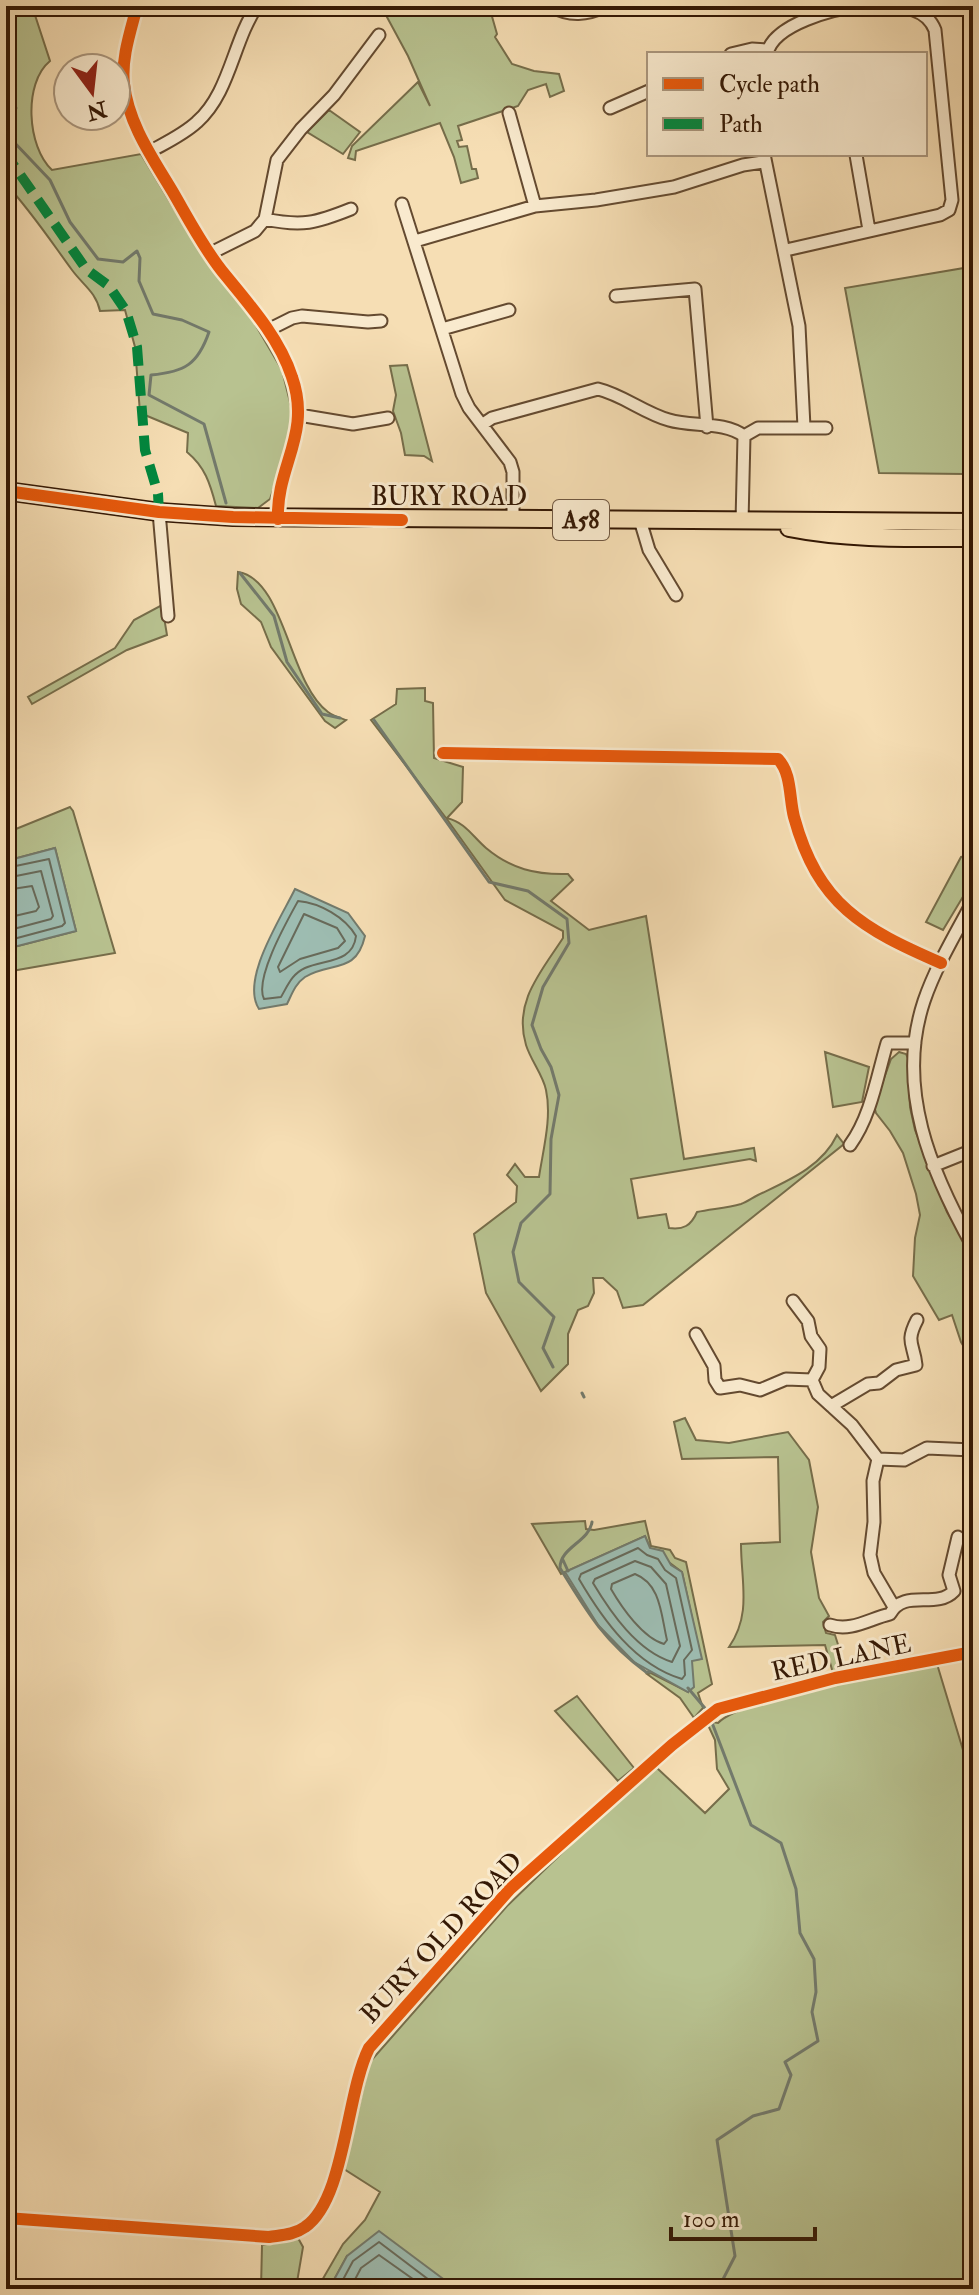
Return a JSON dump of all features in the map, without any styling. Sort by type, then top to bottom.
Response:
[{"type":"highway","name":"A58","points":[[6,491],[159,512]]},
{"type":"highway","name":"BURY ROAD","points":[[159,512],[278,519],[973,522]]},
{"type":"highway","name":"BURY ROAD","points":[[760,522],[818,534],[973,538]]},
{"type":"street","points":[[137,6],[127,49],[124,83],[135,125],[209,254],[268,330],[292,375],[299,415],[296,440],[279,490],[278,519]]},
{"type":"street","points":[[149,152],[198,122],[215,100],[257,6]]},
{"type":"street","points":[[550,6],[581,15],[607,6]]},
{"type":"street","points":[[739,52],[752,49],[767,52],[781,31],[821,10],[862,6]]},
{"type":"street","points":[[786,250],[949,210],[952,200],[935,30],[921,12],[880,6]]},
{"type":"street","points":[[209,254],[255,231],[265,219],[277,160],[377,42]]},
{"type":"street","points":[[610,109],[647,92]]},
{"type":"street","points":[[509,113],[535,206]]},
{"type":"street","points":[[856,156],[869,230]]},
{"type":"street","points":[[415,241],[535,206],[674,187],[764,158],[786,250],[799,326],[804,427]]},
{"type":"street","points":[[402,204],[462,394],[510,462],[513,472],[513,520]]},
{"type":"street","points":[[265,219],[303,224],[344,216]]},
{"type":"street","points":[[616,296],[634,300],[695,289],[707,427]]},
{"type":"street","points":[[442,329],[509,310]]},
{"type":"street","points":[[268,330],[302,316],[372,319]]},
{"type":"street","points":[[483,424],[492,418],[598,389],[665,419],[730,428],[744,436]]},
{"type":"street","points":[[299,415],[353,424],[382,417]]},
{"type":"street","points":[[744,436],[758,428],[826,428]]},
{"type":"street","points":[[742,522],[744,436]]},
{"type":"street","points":[[159,512],[168,616]]},
{"type":"street","points":[[640,520],[649,550],[676,595]]},
{"type":"street","points":[[443,753],[778,759],[787,776],[801,841],[813,869],[830,894],[849,914],[871,929],[941,963]]},
{"type":"street","points":[[973,901],[924,1001],[915,1043],[913,1075],[915,1102],[933,1166],[973,1247]]},
{"type":"street","points":[[850,1145],[866,1116],[887,1043],[915,1043]]},
{"type":"street","points":[[933,1166],[973,1150]]},
{"type":"street","points":[[792,1299],[808,1321],[811,1336],[820,1349],[819,1367],[812,1380]]},
{"type":"street","points":[[831,1406],[868,1384],[879,1383],[896,1370],[920,1366],[909,1335],[916,1318]]},
{"type":"street","points":[[696,1333],[714,1366],[715,1380],[720,1388],[740,1385],[760,1390],[786,1379],[812,1380]]},
{"type":"street","points":[[812,1380],[818,1394],[852,1425],[878,1459]]},
{"type":"street","points":[[878,1459],[904,1460],[927,1448],[973,1450]]},
{"type":"street","points":[[878,1459],[873,1481],[874,1522],[870,1555],[874,1573],[894,1607]]},
{"type":"street","points":[[830,1625],[840,1628],[857,1626],[890,1614],[894,1607],[907,1600],[939,1601],[948,1598],[954,1591],[949,1575],[958,1534]]},
{"type":"street","name":"RED LANE","points":[[718,1709],[835,1678],[973,1652]]},
{"type":"street","name":"BURY OLD ROAD","points":[[6,2218],[269,2237],[296,2232],[307,2226],[325,2203],[330,2191],[358,2077],[369,2048],[516,1883],[718,1709]]},
{"type":"green space","points":[[6,6],[32,6],[50,61],[41,71],[32,99],[33,131],[44,160],[52,170],[141,154],[190,235],[255,324],[282,370],[292,410],[292,434],[270,499],[258,508],[216,506],[206,476],[187,452],[188,433],[140,413],[135,347],[125,310],[100,311],[92,294],[6,184]]},
{"type":"green space","points":[[381,6],[489,6],[497,34],[495,37],[512,64],[559,74],[564,91],[550,97],[546,84],[528,90],[518,106],[458,126],[462,140],[457,141],[459,147],[467,146],[472,169],[476,169],[478,178],[461,183],[440,123],[356,151],[355,160],[348,158],[352,146],[418,82],[430,106]]},
{"type":"green space","points":[[329,110],[360,132],[343,154],[307,132]]},
{"type":"green space","points":[[970,267],[973,287],[973,435],[963,436],[964,474],[879,473],[845,288]]},
{"type":"green space","points":[[407,365],[432,461],[424,456],[405,455],[393,411],[396,395],[390,366]]},
{"type":"green space","points":[[238,572],[254,579],[266,593],[315,698],[330,713],[346,720],[335,728],[325,721],[271,647],[261,622],[241,604],[237,589]]},
{"type":"green space","points":[[162,605],[167,635],[127,650],[32,704],[28,697],[115,648],[134,620]]},
{"type":"green space","points":[[425,688],[425,701],[433,703],[434,758],[463,767],[462,802],[447,818],[464,827],[486,848],[514,866],[535,872],[568,874],[573,880],[551,901],[589,930],[646,916],[684,1159],[754,1148],[756,1161],[750,1159],[631,1179],[638,1218],[666,1214],[669,1228],[682,1228],[692,1221],[697,1212],[743,1203],[803,1172],[822,1156],[837,1135],[844,1144],[643,1305],[623,1308],[617,1291],[603,1278],[593,1278],[594,1293],[588,1306],[578,1310],[568,1334],[568,1364],[541,1391],[486,1293],[474,1234],[516,1202],[517,1186],[507,1175],[515,1164],[525,1177],[539,1177],[548,1101],[544,1084],[526,1045],[523,1015],[531,988],[563,938],[563,931],[505,900],[371,720],[396,704],[397,689]]},
{"type":"green space","points":[[70,807],[115,953],[6,972],[6,949],[76,931],[55,848],[6,861],[6,833]]},
{"type":"green space","points":[[973,855],[973,880],[943,930],[926,922],[961,857]]},
{"type":"green space","points":[[825,1052],[869,1067],[862,1102],[833,1107]]},
{"type":"green space","points":[[899,1052],[908,1058],[910,1107],[915,1130],[947,1212],[973,1256],[973,1362],[961,1342],[952,1315],[939,1320],[913,1276],[920,1215],[916,1194],[903,1153],[874,1106],[891,1059]]},
{"type":"green space","points":[[685,1418],[696,1440],[729,1443],[788,1432],[809,1460],[818,1507],[811,1552],[819,1598],[829,1616],[823,1622],[826,1633],[835,1635],[846,1670],[833,1673],[825,1645],[729,1647],[743,1610],[741,1544],[780,1542],[778,1457],[682,1459],[674,1422]]},
{"type":"green space","points":[[585,1521],[586,1529],[594,1530],[645,1521],[651,1546],[670,1550],[675,1558],[686,1562],[712,1684],[698,1693],[703,1708],[694,1718],[680,1698],[647,1674],[651,1673],[688,1692],[692,1660],[701,1659],[682,1572],[650,1548],[645,1536],[561,1574],[532,1524]]},
{"type":"green space","points":[[937,1664],[973,1783],[973,2289],[447,2289],[450,2284],[347,2256],[329,2289],[317,2289],[343,2244],[365,2220],[380,2192],[344,2169],[369,2063],[507,1906],[625,1792],[657,1768],[705,1813],[729,1789],[717,1769],[715,1740],[708,1725],[712,1722],[718,1723],[756,1704],[787,1695]]},
{"type":"green space","points":[[577,1696],[634,1768],[618,1781],[555,1711]]},
{"type":"green space","points":[[298,2238],[303,2247],[296,2288],[303,2289],[261,2289],[262,2245]]},
{"type":"water","points":[[55,848],[76,931],[6,949],[6,861]]},
{"type":"water","points":[[295,889],[348,913],[365,936],[361,948],[349,962],[305,977],[296,986],[287,1004],[259,1009],[255,997],[258,966]]},
{"type":"water","points":[[645,1536],[650,1548],[663,1551],[671,1565],[682,1572],[702,1659],[692,1661],[694,1687],[688,1692],[634,1662],[598,1625],[565,1572]]},
{"type":"water","points":[[379,2231],[450,2284],[447,2289],[329,2289],[347,2256]]},
{"type":"waterway","points":[[6,85],[16,108],[10,121],[12,140],[50,180],[70,222],[98,259],[123,262],[137,251],[140,258],[139,281],[153,314],[182,320],[209,332],[200,352],[189,364],[173,372],[151,375],[149,395],[204,424],[226,503]]},
{"type":"waterway","points":[[240,573],[274,616],[287,662],[322,714],[340,718]]},
{"type":"waterway","points":[[374,720],[489,882],[528,891],[567,919],[569,943],[543,987],[532,1025],[551,1067],[559,1095],[551,1139],[550,1194],[521,1223],[513,1252],[519,1282],[554,1317],[543,1348],[553,1367]]},
{"type":"waterway","points":[[582,1393],[584,1397]]},
{"type":"waterway","points":[[592,1522],[586,1535],[565,1555],[560,1568],[607,1637],[631,1660],[650,1672]]},
{"type":"waterway","points":[[563,1560],[568,1571]]},
{"type":"waterway","points":[[688,1688],[709,1713]]},
{"type":"waterway","points":[[711,1720],[751,1825],[781,1843],[796,1889],[800,1933],[814,1959],[816,1992],[812,2012],[818,2041],[785,2062],[791,2075],[779,2109],[753,2116],[717,2140],[735,2256],[718,2289]]},
{"type":"marked path","points":[[6,149],[10,160],[86,269],[109,286],[126,311],[137,347],[145,450],[158,494],[159,512]]},
{"type":"cycle path","points":[[137,6],[123,74],[126,99],[136,127],[202,243],[271,334],[292,377],[298,416],[282,482],[278,519]]},
{"type":"cycle path","points":[[6,491],[159,512],[233,517],[402,520]]},
{"type":"cycle path","points":[[443,753],[778,759],[788,779],[794,817],[804,847],[830,893],[867,925],[941,963]]},
{"type":"cycle path","points":[[6,2218],[269,2237],[301,2230],[318,2213],[329,2194],[361,2068],[369,2048],[510,1889],[672,1745],[718,1709],[835,1678],[973,1652]]}]
